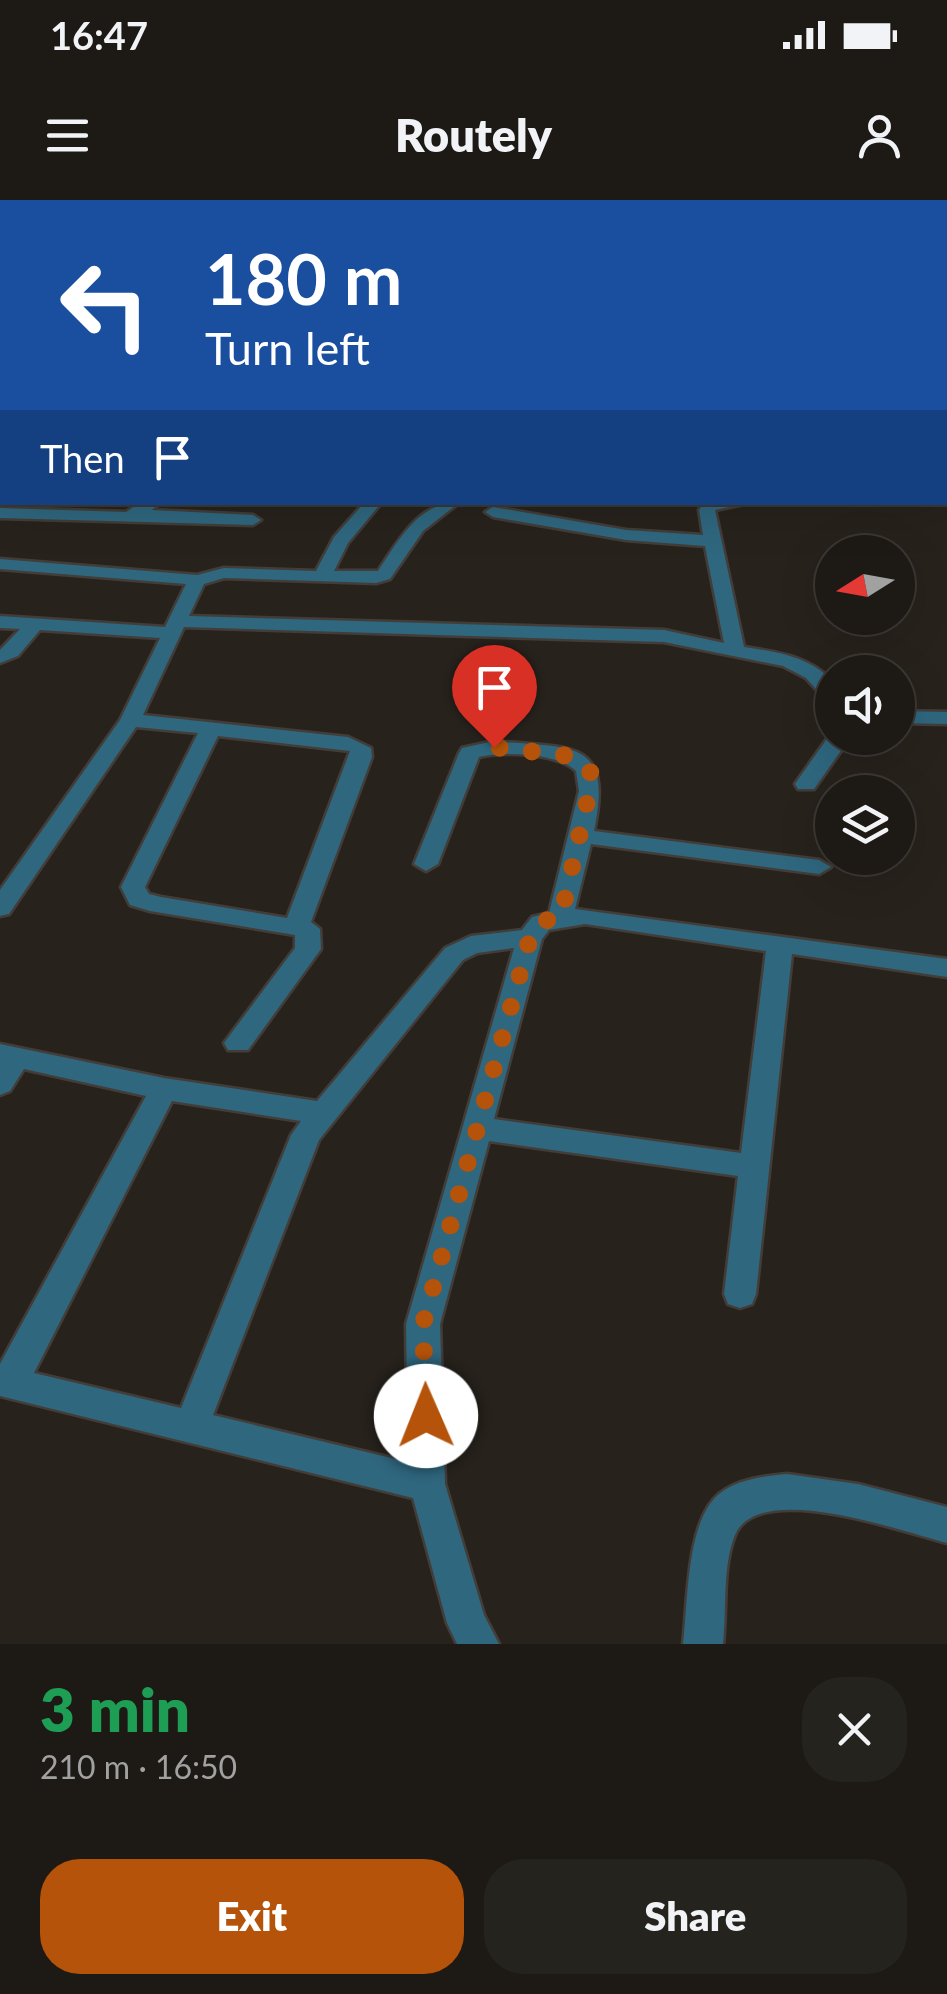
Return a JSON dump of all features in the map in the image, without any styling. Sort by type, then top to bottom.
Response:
[{"type":"street","points":[[322,576],[340,542],[371,505]]},
{"type":"street","points":[[0,564],[197,580],[224,573],[370,579],[384,575],[416,527],[448,505]]},
{"type":"street","points":[[719,505],[710,506],[713,541],[734,650]]},
{"type":"street","points":[[0,512],[116,518],[146,508],[253,520]]},
{"type":"street","points":[[493,512],[626,535],[713,541]]},
{"type":"street","points":[[0,908],[130,720],[197,580]]},
{"type":"street","points":[[0,622],[34,626],[664,636],[815,671]]},
{"type":"street","points":[[0,658],[11,652],[34,626]]},
{"type":"street","points":[[915,717],[947,718]]},
{"type":"street","points":[[130,720],[360,748],[361,757],[298,925]]},
{"type":"street","points":[[211,728],[134,887],[139,899],[159,906],[307,929],[308,949],[238,1043]]},
{"type":"street","points":[[426,864],[464,759],[480,748],[571,756],[582,762],[592,780],[561,916]]},
{"type":"street","points":[[806,784],[827,755]]},
{"type":"street","points":[[581,836],[815,866]]},
{"type":"street","points":[[0,867],[28,868]]},
{"type":"street","points":[[479,1644],[467,1624],[427,1484],[423,1324],[530,938],[541,922],[561,916],[947,968]]},
{"type":"street","points":[[192,1424],[292,1166],[323,1113],[454,954],[471,945],[530,938]]},
{"type":"street","points":[[740,1294],[780,944]]},
{"type":"street","points":[[0,1084],[9,1055],[164,1088],[323,1113]]},
{"type":"street","points":[[164,1088],[5,1381],[427,1484]]},
{"type":"street","points":[[477,1128],[755,1167]]},
{"type":"street","points":[[703,1644],[719,1525],[739,1500],[765,1491],[805,1491],[947,1525]]},
{"type":"route","points":[[426,1416],[423,1324],[530,938],[541,922],[561,916],[592,780],[590,771],[571,756],[494,747]]}]
